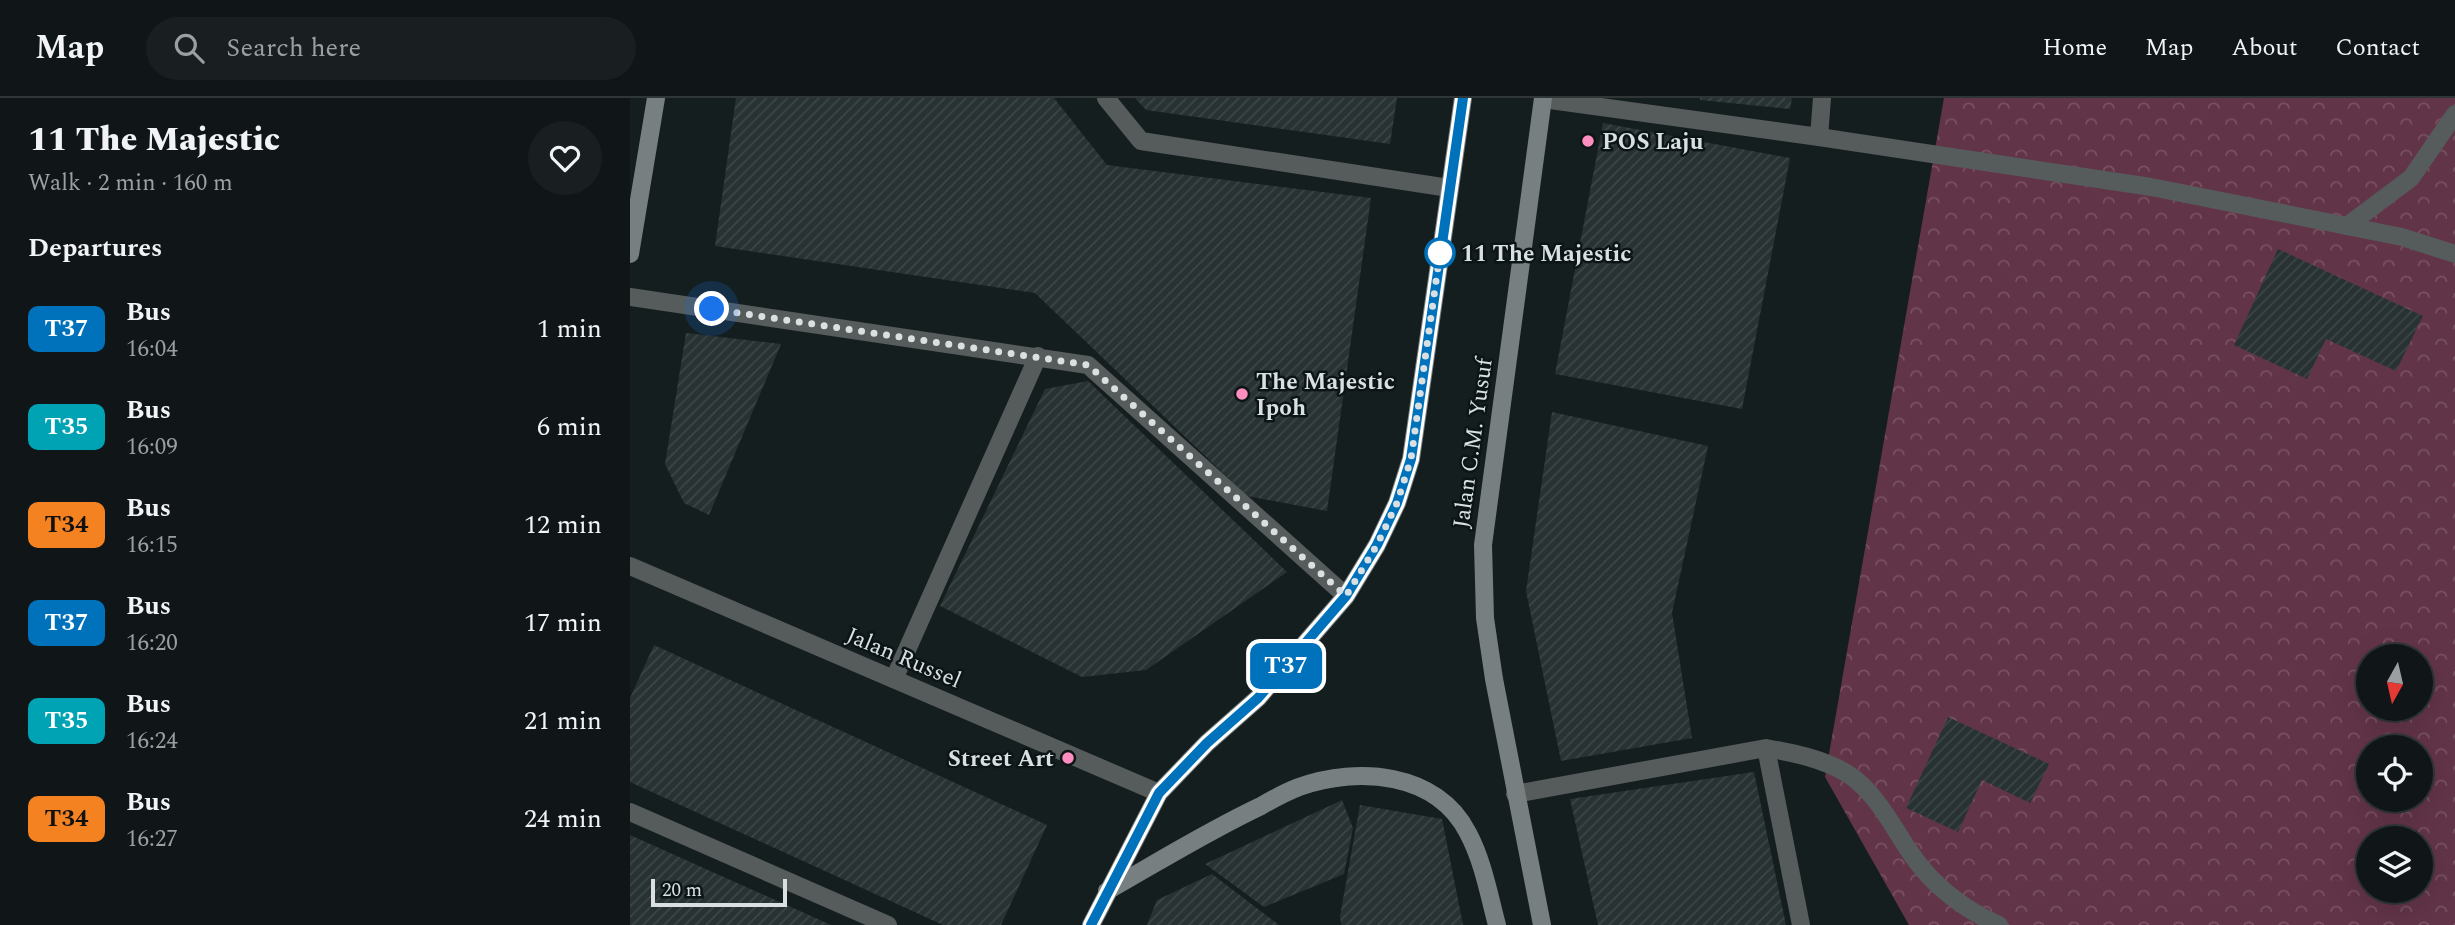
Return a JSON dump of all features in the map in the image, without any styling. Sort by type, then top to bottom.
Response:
[{"type":"main road","points":[[630,254],[656,98]]},
{"type":"main road","points":[[1091,925],[1159,793],[1207,743],[1258,698],[1346,596],[1377,545],[1397,503],[1411,459],[1463,98]]},
{"type":"main road","name":"Jalan C.M. Yusuf","points":[[1542,925],[1515,794],[1485,618],[1483,545],[1543,99]]},
{"type":"main road","points":[[1107,891],[1228,821],[1300,786],[1355,775],[1400,779],[1440,797],[1468,832],[1497,925]]},
{"type":"street","points":[[1106,98],[1141,141],[1449,188]]},
{"type":"street","points":[[1819,137],[1822,98]]},
{"type":"street","points":[[1543,99],[2151,187],[2402,237],[2455,254]]},
{"type":"street","points":[[2347,226],[2411,178],[2455,114]]},
{"type":"street","points":[[630,297],[1088,365],[1346,596]]},
{"type":"street","points":[[894,679],[1038,356]]},
{"type":"street","name":"Jalan Russel","points":[[630,566],[1159,793]]},
{"type":"street","points":[[1766,748],[1801,925]]},
{"type":"street","points":[[1515,794],[1766,748],[1804,755],[1849,775],[1872,797],[1913,858],[1950,897],[1999,925]]},
{"type":"street","points":[[630,812],[888,925]]},
{"type":"green space","points":[[1944,98],[2455,98],[2455,925],[1909,925],[1825,777]]},
{"type":"building","name":"The Majestic Ipoh","points":[[736,98],[1054,98],[1107,165],[1371,198],[1327,511],[1247,496],[1035,293],[715,246]]},
{"type":"building","points":[[1135,98],[1397,98],[1390,144],[1146,110]]},
{"type":"building","points":[[1700,98],[1792,98],[1790,109]]},
{"type":"building","points":[[1603,123],[1790,158],[1742,409],[1555,374]]},
{"type":"building","points":[[2278,249],[2423,316],[2396,371],[2326,339],[2307,379],[2234,345]]},
{"type":"building","points":[[686,333],[781,344],[709,515],[684,503],[665,464]]},
{"type":"building","points":[[1088,381],[1287,572],[1146,670],[1082,677],[940,606],[1045,389]]},
{"type":"building","points":[[1552,412],[1708,446],[1672,613],[1692,738],[1561,761],[1526,591]]},
{"type":"building","points":[[654,645],[1047,825],[1001,925],[943,925],[630,782],[630,698]]},
{"type":"building","points":[[1948,717],[2049,764],[2030,803],[1982,780],[1958,832],[1906,808]]},
{"type":"building","points":[[1754,772],[1786,925],[1598,925],[1570,799]]},
{"type":"building","points":[[1342,800],[1353,828],[1344,874],[1264,907],[1205,864]]},
{"type":"building","points":[[1360,805],[1442,819],[1463,925],[1341,925],[1340,916]]},
{"type":"building","points":[[630,835],[831,925],[630,925]]},
{"type":"building","points":[[1212,874],[1279,925],[1147,925],[1157,900]]},
{"type":"bus line","name":"T37","points":[[1091,925],[1159,793],[1207,743],[1258,698],[1346,596],[1377,545],[1397,503],[1411,459],[1463,98]]},
{"type":"place","name":"POS Laju","points":[[1588,141]]},
{"type":"place","name":"11 The Majestic","points":[[1440,253]]},
{"type":"place","name":"The Majestic Ipoh","points":[[1242,394]]},
{"type":"place","name":"Street Art","points":[[1068,758]]},
{"type":"route","points":[[712,309],[1088,365],[1346,596],[1377,545],[1397,503],[1411,459],[1440,253]]}]
